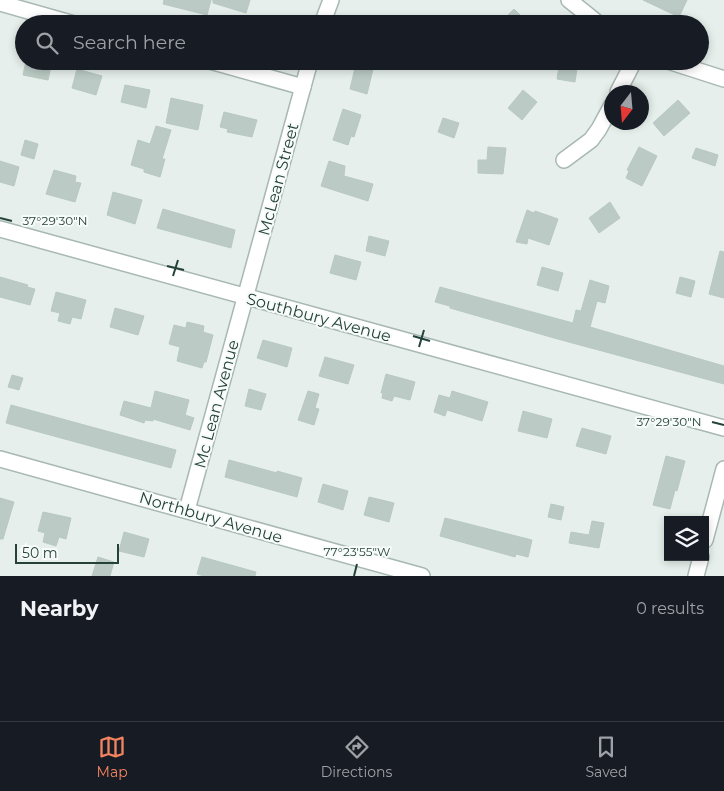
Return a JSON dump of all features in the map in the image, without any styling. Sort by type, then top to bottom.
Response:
[{"type":"street","points":[[325,15],[331,0]]},
{"type":"street","points":[[569,0],[588,15]]},
{"type":"street","points":[[0,3],[42,15]]},
{"type":"street","points":[[242,70],[303,87]]},
{"type":"street","name":"McLean Street","points":[[245,297],[308,70]]},
{"type":"street","points":[[622,85],[629,70]]},
{"type":"street","points":[[696,70],[724,79]]},
{"type":"street","points":[[564,160],[591,140],[604,120]]},
{"type":"street","name":"Southbury Avenue","points":[[0,229],[724,428]]},
{"type":"street","name":"Mc Lean Avenue","points":[[187,510],[245,297]]},
{"type":"street","name":"Northbury Avenue","points":[[0,460],[422,576]]},
{"type":"street","points":[[709,525],[724,469]]},
{"type":"street","points":[[696,576],[700,561]]},
{"type":"building","points":[[164,0],[211,0],[207,15],[163,4]]},
{"type":"building","points":[[213,0],[250,0],[246,13],[213,3]]},
{"type":"building","points":[[643,0],[687,0],[680,15],[675,15]]},
{"type":"building","points":[[514,9],[520,15],[508,15]]},
{"type":"building","points":[[24,70],[50,70],[48,80],[23,75]]},
{"type":"building","points":[[77,70],[102,76],[96,95],[72,88]]},
{"type":"building","points":[[355,70],[373,70],[367,94],[350,89]]},
{"type":"building","points":[[558,70],[577,70],[575,82],[557,79]]},
{"type":"building","points":[[125,85],[150,90],[146,108],[121,102]]},
{"type":"building","points":[[523,90],[537,102],[522,120],[508,108]]},
{"type":"building","points":[[171,98],[203,105],[198,130],[166,123]]},
{"type":"building","points":[[678,100],[690,113],[664,136],[653,123]]},
{"type":"building","points":[[343,109],[361,115],[354,137],[351,136],[348,145],[333,140]]},
{"type":"building","points":[[224,112],[257,120],[252,137],[227,132],[228,129],[220,127]]},
{"type":"building","points":[[443,118],[459,123],[454,138],[438,132]]},
{"type":"building","points":[[156,126],[171,130],[162,159],[165,159],[160,177],[131,165],[138,140],[150,144]]},
{"type":"building","points":[[25,140],[38,144],[34,159],[21,155]]},
{"type":"building","points":[[488,147],[506,148],[503,174],[478,173],[478,160],[487,160]]},
{"type":"building","points":[[639,147],[657,156],[642,186],[626,178],[629,171],[627,170]]},
{"type":"building","points":[[696,148],[718,155],[715,166],[692,158]]},
{"type":"building","points":[[0,161],[19,167],[14,186],[0,182]]},
{"type":"building","points":[[329,161],[345,166],[344,176],[373,184],[368,201],[321,186]]},
{"type":"building","points":[[54,170],[76,176],[75,182],[81,183],[75,202],[46,194]]},
{"type":"building","points":[[113,192],[142,200],[135,224],[107,215]]},
{"type":"building","points":[[610,202],[620,218],[599,233],[589,218]]},
{"type":"building","points":[[163,209],[235,230],[231,248],[157,228]]},
{"type":"building","points":[[527,210],[558,219],[549,245],[528,238],[527,244],[516,242]]},
{"type":"building","points":[[369,236],[389,241],[385,256],[366,251]]},
{"type":"building","points":[[720,251],[724,252],[724,298],[709,294]]},
{"type":"building","points":[[335,255],[361,262],[356,280],[330,273]]},
{"type":"building","points":[[542,267],[563,273],[558,291],[537,285]]},
{"type":"building","points":[[0,277],[28,285],[27,287],[35,289],[30,305],[0,297]]},
{"type":"building","points":[[680,277],[695,281],[691,297],[676,293]]},
{"type":"building","points":[[590,280],[609,286],[605,303],[597,301],[590,327],[724,366],[724,384],[554,338],[435,302],[440,287],[573,323],[576,310],[581,311]]},
{"type":"building","points":[[56,292],[86,300],[81,319],[72,317],[70,324],[58,321],[60,313],[51,311]]},
{"type":"building","points":[[115,308],[144,316],[138,335],[110,327]]},
{"type":"building","points":[[187,322],[204,326],[203,332],[213,335],[206,362],[204,362],[202,368],[177,361],[180,347],[169,344],[174,325],[186,328]]},
{"type":"building","points":[[263,340],[292,348],[287,367],[257,358]]},
{"type":"building","points":[[325,357],[354,365],[348,384],[319,376]]},
{"type":"building","points":[[386,374],[415,382],[410,400],[394,396],[392,401],[382,398],[383,393],[381,393]]},
{"type":"building","points":[[12,375],[23,378],[19,390],[8,387]]},
{"type":"building","points":[[249,389],[266,394],[261,410],[245,406]]},
{"type":"building","points":[[155,391],[189,400],[185,415],[194,418],[190,430],[153,419],[153,421],[145,420],[144,423],[120,415],[124,401],[151,408]]},
{"type":"building","points":[[308,391],[319,394],[315,408],[319,409],[314,425],[298,420]]},
{"type":"building","points":[[452,391],[488,402],[482,421],[447,410],[445,416],[434,412],[439,395],[450,398]]},
{"type":"building","points":[[11,405],[176,450],[171,468],[6,423]]},
{"type":"building","points":[[523,411],[552,419],[547,438],[518,431]]},
{"type":"building","points":[[582,428],[611,436],[606,454],[576,446]]},
{"type":"building","points":[[666,456],[685,461],[670,509],[653,505]]},
{"type":"building","points":[[229,460],[302,478],[297,497],[225,477]]},
{"type":"building","points":[[323,484],[348,491],[343,510],[318,502]]},
{"type":"building","points":[[369,497],[394,503],[389,522],[364,515]]},
{"type":"building","points":[[0,498],[14,502],[3,539],[0,539]]},
{"type":"building","points":[[551,504],[564,507],[561,520],[548,517]]},
{"type":"building","points":[[43,512],[71,518],[66,539],[59,537],[56,546],[43,542],[45,533],[38,531]]},
{"type":"building","points":[[445,518],[532,540],[528,557],[516,554],[515,557],[440,536]]},
{"type":"building","points":[[592,521],[604,523],[599,548],[569,543],[571,532],[589,535]]},
{"type":"building","points":[[124,532],[149,539],[144,557],[119,551]]},
{"type":"building","points":[[98,557],[114,562],[110,576],[92,576]]},
{"type":"building","points":[[202,557],[256,572],[255,576],[204,576],[197,574]]}]
